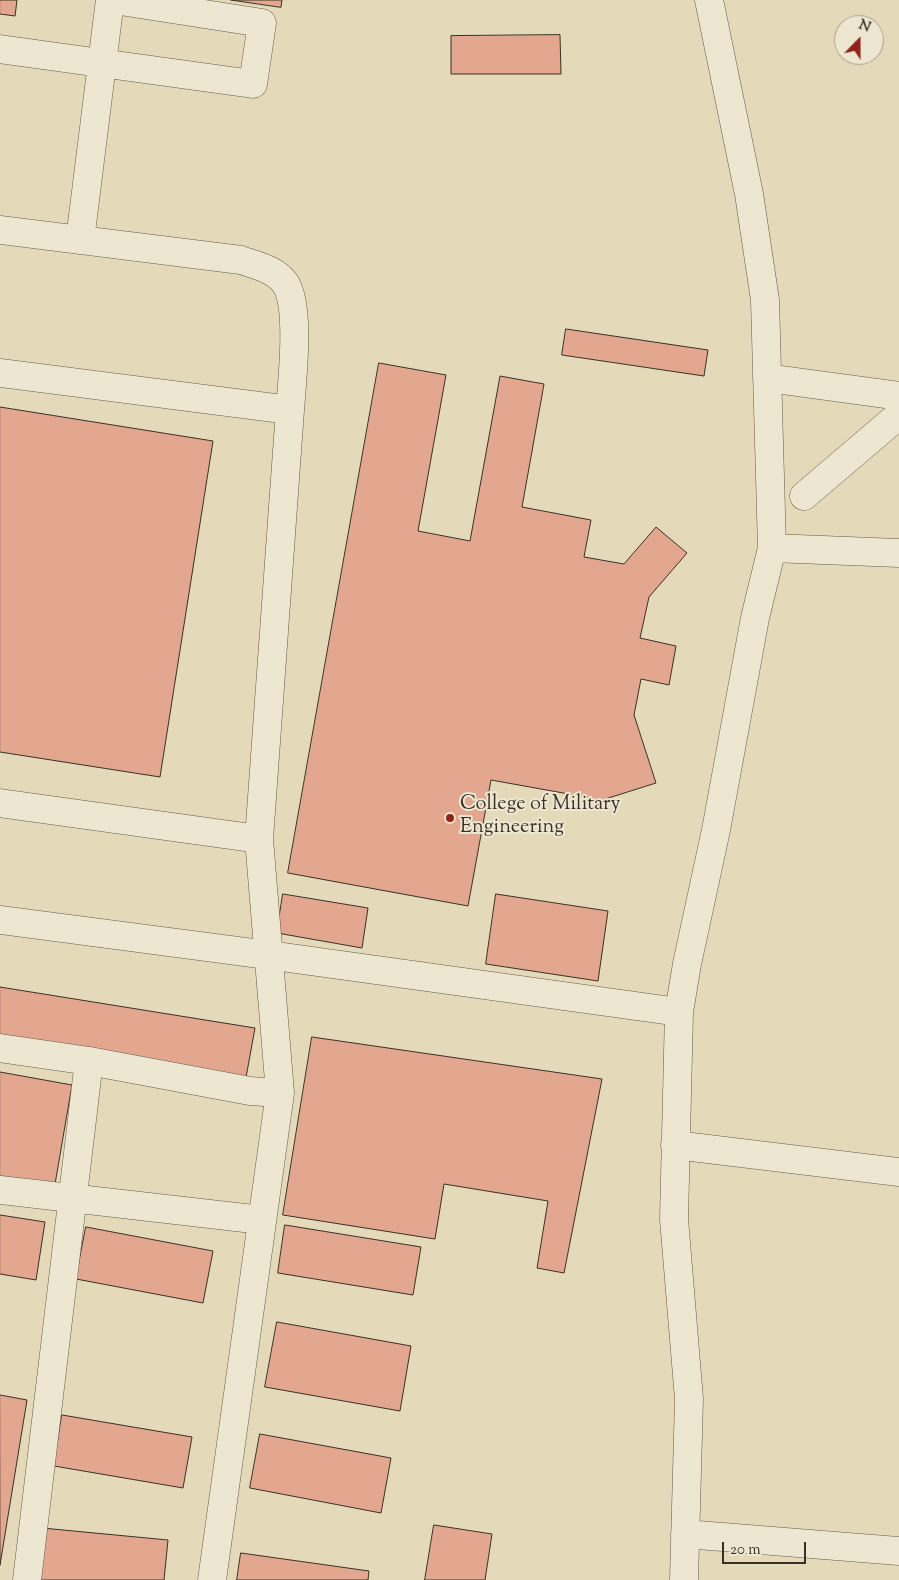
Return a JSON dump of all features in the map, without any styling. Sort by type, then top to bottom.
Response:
[{"type":"lane","points":[[80,240],[110,0]]},
{"type":"lane","points":[[0,49],[252,84],[262,23],[114,0]]},
{"type":"lane","points":[[684,1580],[689,1399],[674,1219],[679,1012],[687,964],[716,830],[755,618],[772,548],[765,300],[749,194],[709,0]]},
{"type":"lane","points":[[0,230],[241,260],[270,270],[285,284],[293,303],[294,335],[290,410],[259,839],[280,1093],[212,1580]]},
{"type":"lane","points":[[0,373],[290,410]]},
{"type":"lane","points":[[767,378],[899,396]]},
{"type":"lane","points":[[804,496],[899,415]]},
{"type":"lane","points":[[772,548],[899,553]]},
{"type":"lane","points":[[0,803],[259,839]]},
{"type":"lane","points":[[0,920],[268,954],[679,1012]]},
{"type":"lane","points":[[0,1048],[250,1091],[280,1093]]},
{"type":"lane","points":[[27,1580],[89,1062]]},
{"type":"lane","points":[[675,1145],[899,1172]]},
{"type":"lane","points":[[0,1190],[72,1200],[262,1220]]},
{"type":"lane","points":[[685,1534],[899,1551]]},
{"type":"building","points":[[0,0],[17,0],[15,16],[0,14]]},
{"type":"building","points":[[231,0],[282,0],[281,7]]},
{"type":"building","points":[[560,35],[561,74],[451,74],[451,36]]},
{"type":"building","points":[[566,329],[708,350],[704,376],[562,355]]},
{"type":"building","points":[[379,363],[446,375],[418,531],[470,541],[500,376],[544,384],[522,507],[591,520],[584,557],[624,564],[656,527],[687,553],[649,597],[640,638],[676,646],[669,685],[641,679],[634,715],[656,783],[602,800],[491,780],[468,906],[288,873]]},
{"type":"building","points":[[0,407],[213,441],[160,777],[0,752]]},
{"type":"building","points":[[283,894],[368,908],[362,948],[277,933]]},
{"type":"building","points":[[496,894],[608,911],[598,981],[486,964]]},
{"type":"building","points":[[0,987],[255,1028],[245,1083],[0,1041]]},
{"type":"building","points":[[312,1037],[602,1079],[564,1273],[537,1268],[548,1201],[444,1184],[435,1239],[283,1215]]},
{"type":"building","points":[[0,1072],[72,1085],[54,1190],[0,1181]]},
{"type":"building","points":[[0,1215],[45,1222],[36,1280],[0,1274]]},
{"type":"building","points":[[285,1225],[421,1247],[413,1295],[278,1273]]},
{"type":"building","points":[[86,1227],[213,1251],[203,1303],[76,1279]]},
{"type":"building","points":[[277,1322],[411,1346],[400,1411],[265,1387]]},
{"type":"building","points":[[0,1395],[27,1400],[0,1565]]},
{"type":"building","points":[[62,1415],[192,1437],[183,1488],[54,1466]]},
{"type":"building","points":[[260,1434],[391,1458],[381,1513],[250,1488]]},
{"type":"building","points":[[434,1525],[492,1534],[485,1580],[425,1580]]},
{"type":"building","points":[[42,1528],[168,1540],[164,1580],[37,1580]]},
{"type":"building","points":[[241,1553],[369,1571],[368,1580],[237,1580]]},
{"type":"place","name":"College of Military Engineering","points":[[450,818]]}]
